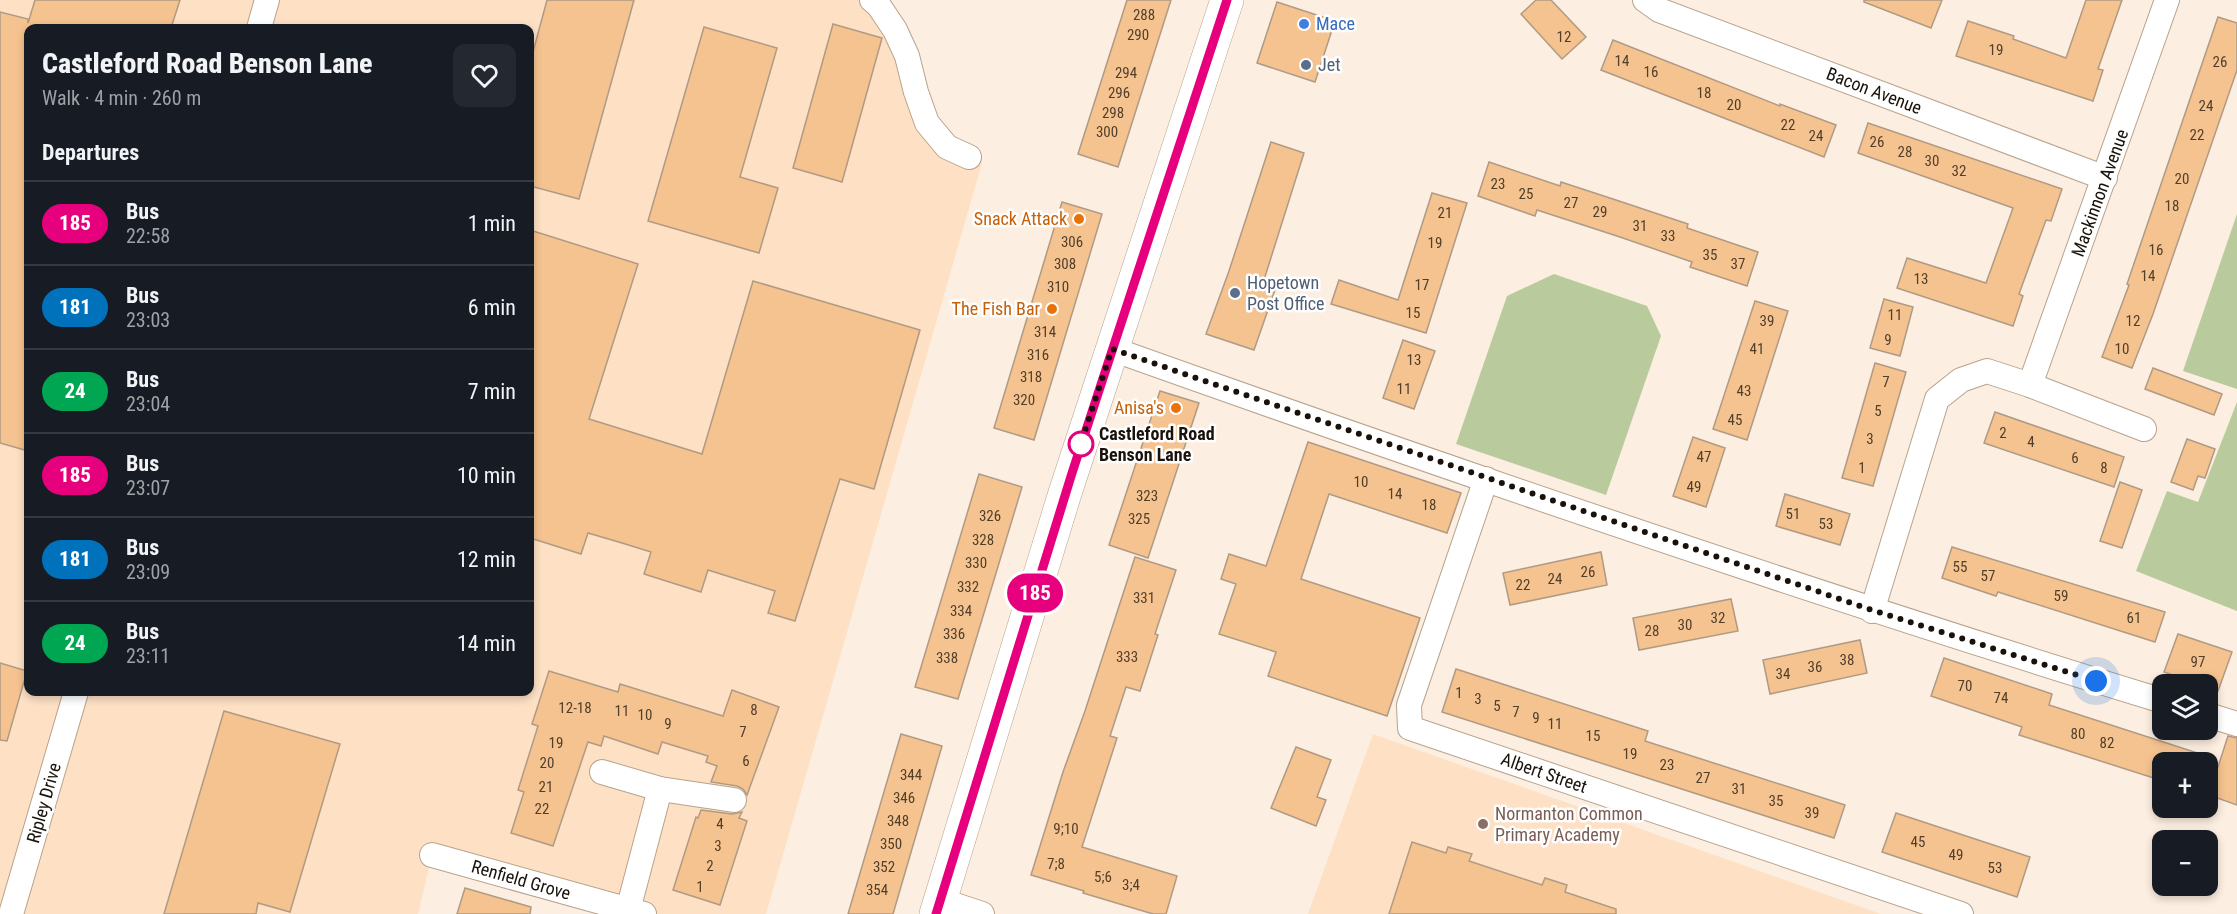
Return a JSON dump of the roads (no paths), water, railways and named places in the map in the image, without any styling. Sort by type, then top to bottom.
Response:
[{"type":"street","points":[[260,24],[267,0]]},
{"type":"street","points":[[872,0],[879,6],[895,30],[907,56],[927,123],[947,147],[969,157]]},
{"type":"street","points":[[982,914],[938,907],[1112,349],[1227,0]]},
{"type":"street","name":"Bacon Avenue","points":[[1645,0],[1659,10],[2105,178]]},
{"type":"street","name":"Mackinnon Avenue","points":[[2030,385],[2167,0]]},
{"type":"street","points":[[1112,349],[1872,610],[2152,698]]},
{"type":"street","points":[[1872,610],[1937,399],[1961,380],[1987,371],[2144,429]]},
{"type":"street","name":"Albert Street","points":[[1486,479],[1409,705],[1410,728],[1960,914]]},
{"type":"street","name":"Ripley Drive","points":[[11,914],[75,696]]},
{"type":"street","points":[[2218,718],[2237,724]]},
{"type":"street","points":[[602,772],[660,789],[734,800]]},
{"type":"street","points":[[636,912],[660,789]]},
{"type":"street","name":"Renfield Grove","points":[[432,855],[636,912]]},
{"type":"place","name":"Mace","points":[[1304,24]]},
{"type":"place","name":"Jet","points":[[1306,65]]},
{"type":"place","name":"Snack Attack","points":[[1079,219]]},
{"type":"place","name":"Hopetown Post Office","points":[[1235,293]]},
{"type":"place","name":"The Fish Bar","points":[[1052,309]]},
{"type":"place","name":"Anisa's","points":[[1176,408]]},
{"type":"place","name":"Castleford Road Benson Lane","points":[[1081,444]]},
{"type":"place","name":"Normanton Common Primary Academy","points":[[1483,824]]}]
